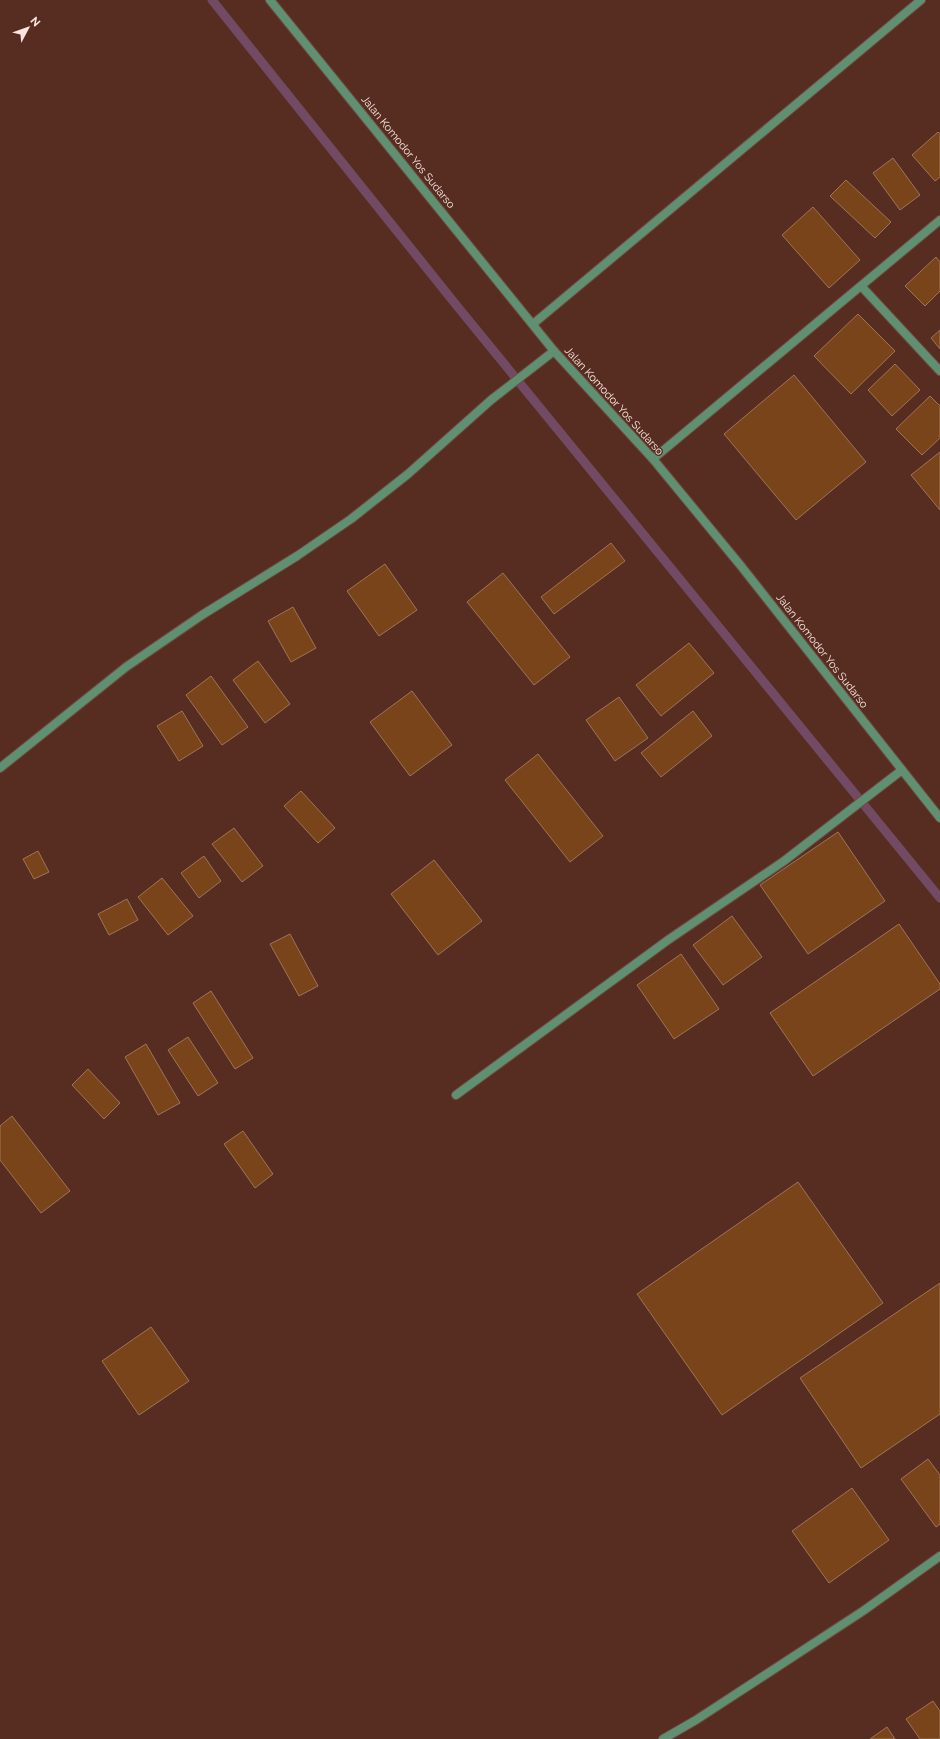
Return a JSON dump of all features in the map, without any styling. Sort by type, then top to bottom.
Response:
[{"type":"street","name":"Jalan Komodor Yos Sudarso","points":[[270,0],[554,351],[653,459],[741,566],[940,818]]},
{"type":"street","points":[[533,324],[921,0]]},
{"type":"street","points":[[653,459],[862,287],[940,220]]},
{"type":"street","points":[[862,287],[940,371]]},
{"type":"street","points":[[0,768],[126,667],[202,615],[352,520],[408,474],[491,400],[554,351]]},
{"type":"street","points":[[456,1095],[668,940],[784,861],[902,770]]},
{"type":"street","points":[[663,1739],[696,1720],[856,1615],[940,1556]]},
{"type":"building","points":[[938,132],[940,134],[940,177],[935,181],[912,155]]},
{"type":"building","points":[[893,158],[920,195],[900,210],[873,173]]},
{"type":"building","points":[[846,180],[891,222],[875,238],[830,196]]},
{"type":"building","points":[[813,207],[860,260],[829,288],[782,235]]},
{"type":"building","points":[[936,257],[940,262],[940,291],[925,306],[905,286]]},
{"type":"building","points":[[858,314],[895,351],[851,394],[814,356]]},
{"type":"building","points":[[940,330],[940,349],[931,338]]},
{"type":"building","points":[[895,364],[920,390],[892,416],[868,390]]},
{"type":"building","points":[[794,375],[866,462],[796,520],[724,434]]},
{"type":"building","points":[[930,396],[940,406],[940,438],[922,455],[896,429]]},
{"type":"building","points":[[940,452],[940,510],[911,475]]},
{"type":"building","points":[[611,543],[625,561],[554,614],[541,597]]},
{"type":"building","points":[[385,564],[417,610],[379,636],[347,591]]},
{"type":"building","points":[[503,573],[570,657],[534,685],[467,602]]},
{"type":"building","points":[[293,607],[316,648],[291,662],[268,621]]},
{"type":"building","points":[[689,643],[714,673],[661,716],[636,685]]},
{"type":"building","points":[[258,661],[290,704],[265,723],[233,680]]},
{"type":"building","points":[[211,676],[248,727],[222,745],[186,695]]},
{"type":"building","points":[[412,691],[452,745],[410,776],[370,722]]},
{"type":"building","points":[[619,697],[648,738],[615,761],[586,720]]},
{"type":"building","points":[[182,711],[203,746],[179,761],[157,726]]},
{"type":"building","points":[[693,711],[712,736],[661,777],[641,753]]},
{"type":"building","points":[[538,754],[603,836],[570,862],[505,780]]},
{"type":"building","points":[[301,791],[335,828],[318,843],[284,806]]},
{"type":"building","points":[[234,828],[263,866],[242,882],[212,844]]},
{"type":"building","points":[[838,832],[885,901],[808,954],[760,885]]},
{"type":"building","points":[[38,851],[49,872],[34,879],[23,859]]},
{"type":"building","points":[[204,856],[221,881],[199,898],[181,873]]},
{"type":"building","points":[[434,860],[482,921],[438,955],[391,894]]},
{"type":"building","points":[[162,878],[193,916],[168,935],[138,897]]},
{"type":"building","points":[[127,899],[138,920],[109,935],[98,914]]},
{"type":"building","points":[[732,916],[762,957],[723,985],[693,945]]},
{"type":"building","points":[[899,924],[940,984],[940,989],[813,1076],[770,1013]]},
{"type":"building","points":[[290,934],[318,986],[299,996],[270,944]]},
{"type":"building","points":[[681,954],[719,1009],[674,1039],[637,985]]},
{"type":"building","points":[[211,991],[253,1058],[235,1069],[193,1003]]},
{"type":"building","points":[[188,1037],[218,1083],[198,1096],[168,1050]]},
{"type":"building","points":[[146,1044],[180,1103],[158,1115],[125,1057]]},
{"type":"building","points":[[88,1069],[120,1103],[104,1119],[72,1085]]},
{"type":"building","points":[[12,1116],[70,1191],[41,1213],[0,1160],[0,1126]]},
{"type":"building","points":[[243,1131],[273,1174],[255,1188],[224,1144]]},
{"type":"building","points":[[798,1182],[883,1303],[722,1415],[637,1294]]},
{"type":"building","points":[[940,1283],[940,1414],[861,1468],[800,1378]]},
{"type":"building","points":[[151,1327],[189,1381],[139,1415],[102,1361]]},
{"type":"building","points":[[928,1459],[940,1475],[940,1524],[936,1527],[901,1479]]},
{"type":"building","points":[[852,1488],[889,1540],[829,1583],[792,1531]]},
{"type":"building","points":[[933,1701],[940,1711],[940,1739],[920,1739],[906,1719]]},
{"type":"building","points":[[887,1727],[895,1739],[870,1739]]},
{"type":"waterway","points":[[212,0],[457,306],[940,898]]}]
